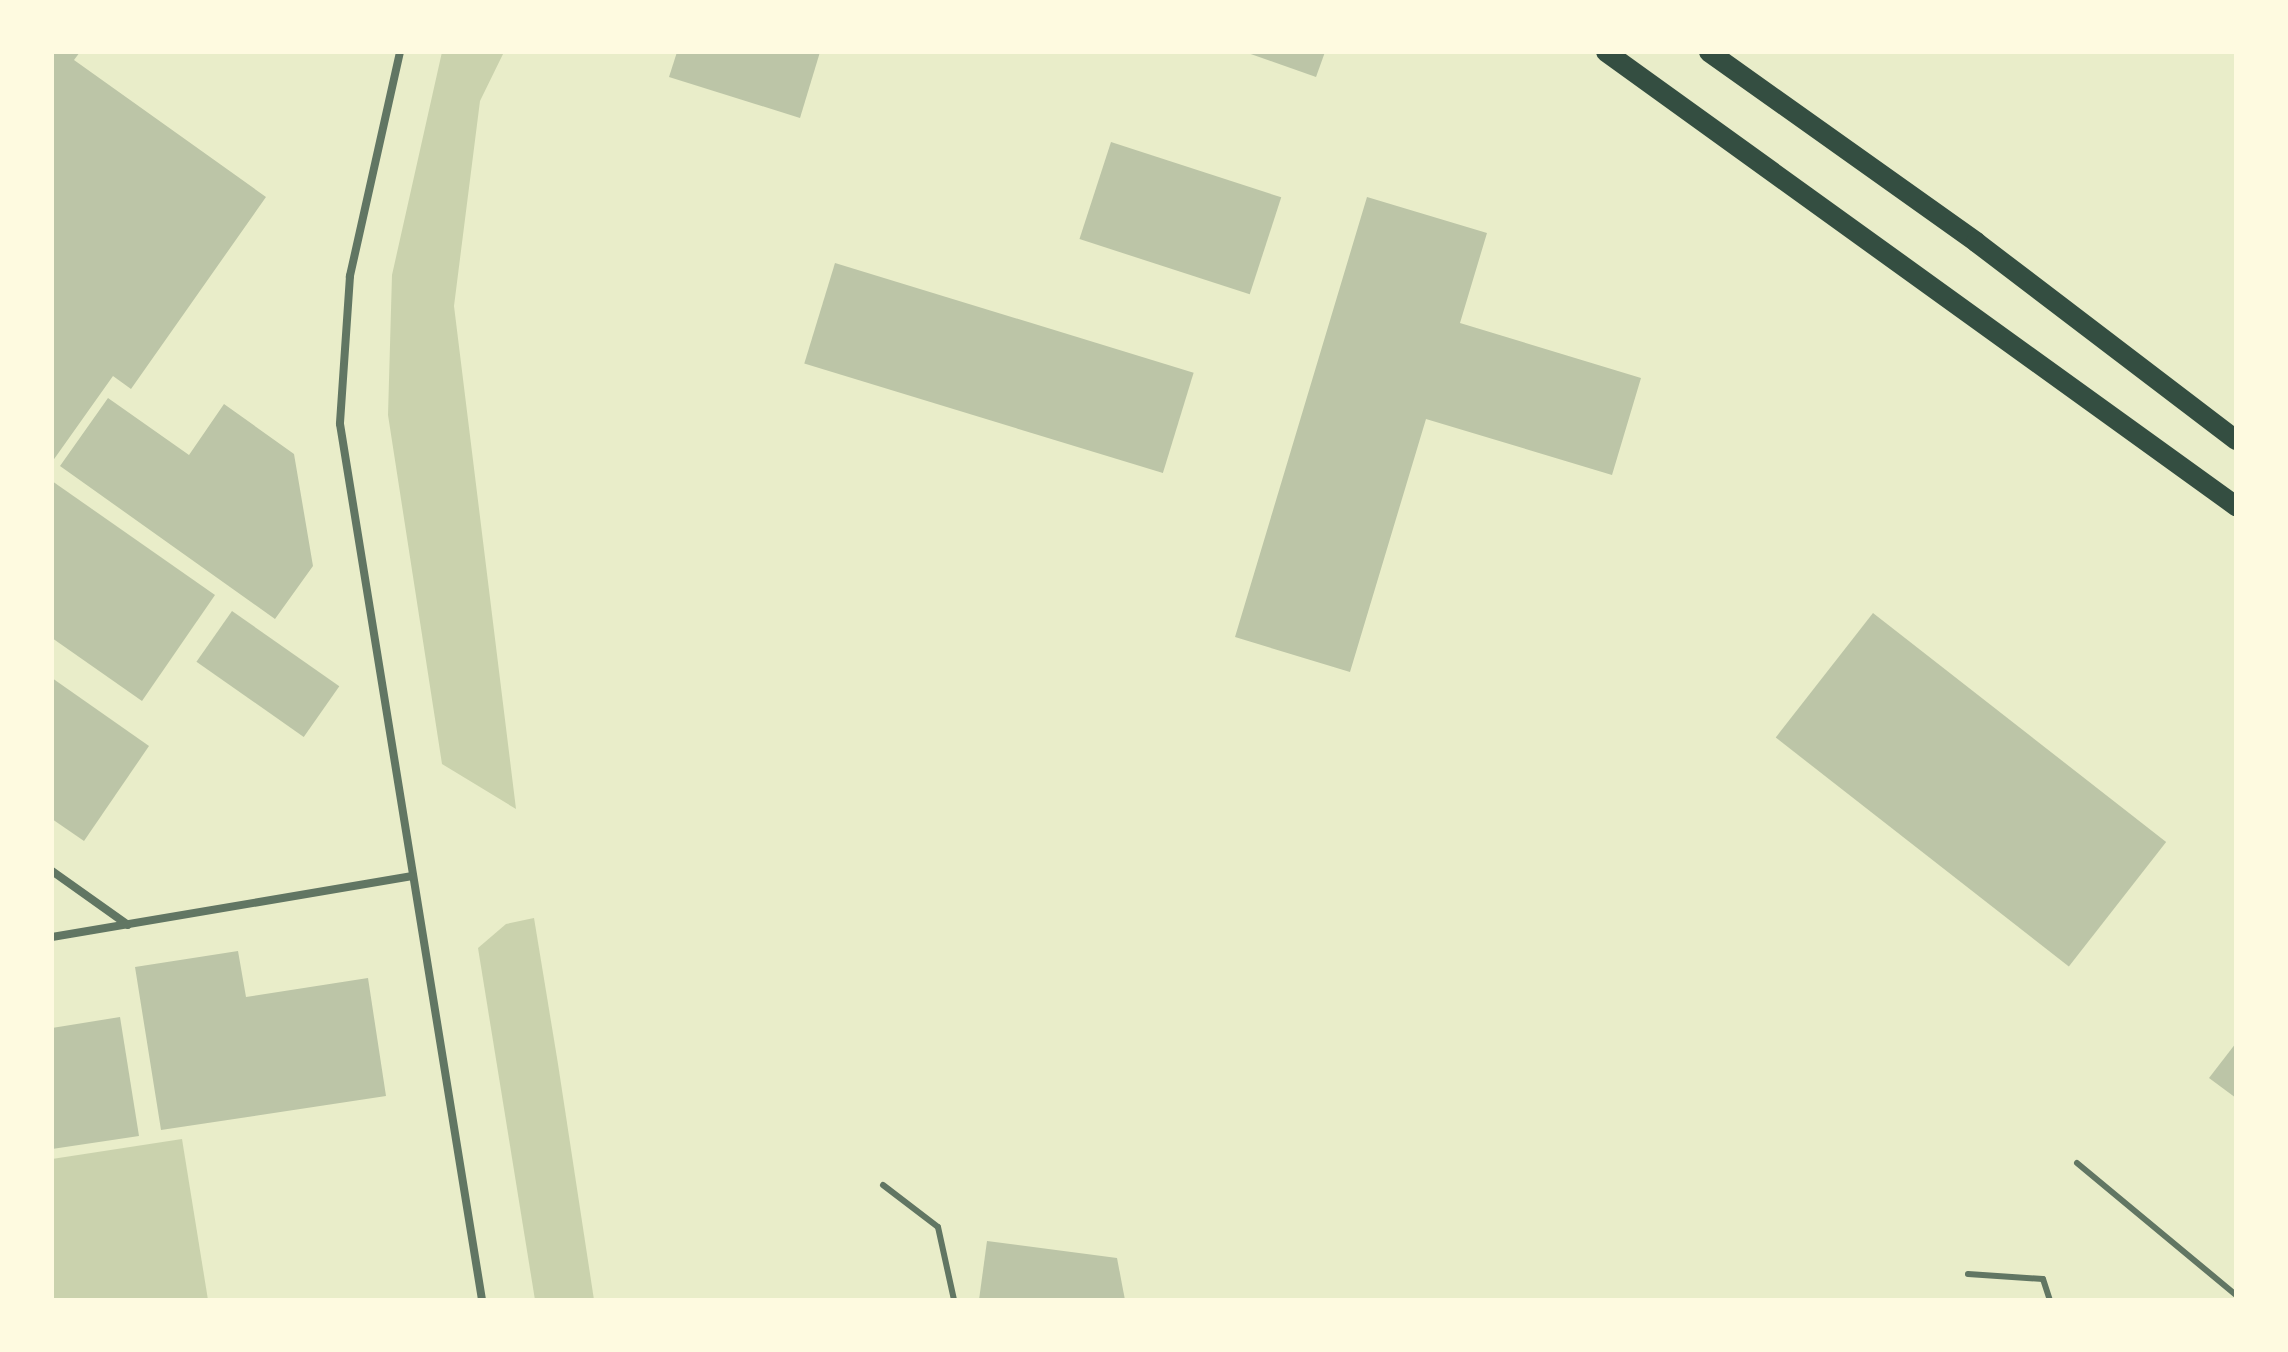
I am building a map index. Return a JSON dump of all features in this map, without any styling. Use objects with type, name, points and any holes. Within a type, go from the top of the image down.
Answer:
[{"type":"main road","points":[[1606,52],[2236,506]]},
{"type":"main road","points":[[1709,52],[1976,242],[2236,440]]},
{"type":"street","points":[[400,52],[350,276],[340,424],[482,1300]]},
{"type":"street","points":[[52,871],[128,925]]},
{"type":"street","points":[[52,937],[411,876]]},
{"type":"lane","points":[[2077,1163],[2236,1295]]},
{"type":"lane","points":[[883,1185],[938,1227],[954,1300]]},
{"type":"lane","points":[[1968,1274],[2043,1279],[2050,1300]]},
{"type":"green space","points":[[442,52],[504,52],[480,101],[454,306],[516,809],[442,764],[388,415],[392,275]]},
{"type":"green space","points":[[534,918],[594,1300],[535,1300],[478,948],[506,924]]},
{"type":"green space","points":[[182,1139],[208,1300],[52,1300],[52,1159]]},
{"type":"building","points":[[52,52],[80,52],[74,60],[266,197],[131,389],[113,376],[52,462]]},
{"type":"building","points":[[677,52],[820,52],[800,118],[669,77]]},
{"type":"building","points":[[1245,52],[1325,52],[1316,77]]},
{"type":"building","points":[[1111,142],[1281,197],[1250,294],[1079,239]]},
{"type":"building","points":[[1367,197],[1487,233],[1460,323],[1641,378],[1612,475],[1426,419],[1350,672],[1235,637]]},
{"type":"building","points":[[835,263],[1194,373],[1163,473],[804,363]]},
{"type":"building","points":[[108,398],[189,455],[224,404],[294,454],[313,566],[275,619],[60,466]]},
{"type":"building","points":[[52,481],[215,595],[142,701],[52,638]]},
{"type":"building","points":[[232,611],[339,686],[304,737],[196,662]]},
{"type":"building","points":[[1873,613],[2166,842],[2069,967],[1776,738]]},
{"type":"building","points":[[52,678],[149,746],[84,841],[52,819]]},
{"type":"building","points":[[238,951],[246,997],[368,978],[386,1096],[161,1130],[135,967]]},
{"type":"building","points":[[120,1017],[139,1136],[52,1149],[52,1028]]},
{"type":"building","points":[[2236,1043],[2236,1098],[2209,1078]]},
{"type":"building","points":[[987,1241],[1117,1258],[1125,1300],[979,1300]]}]
